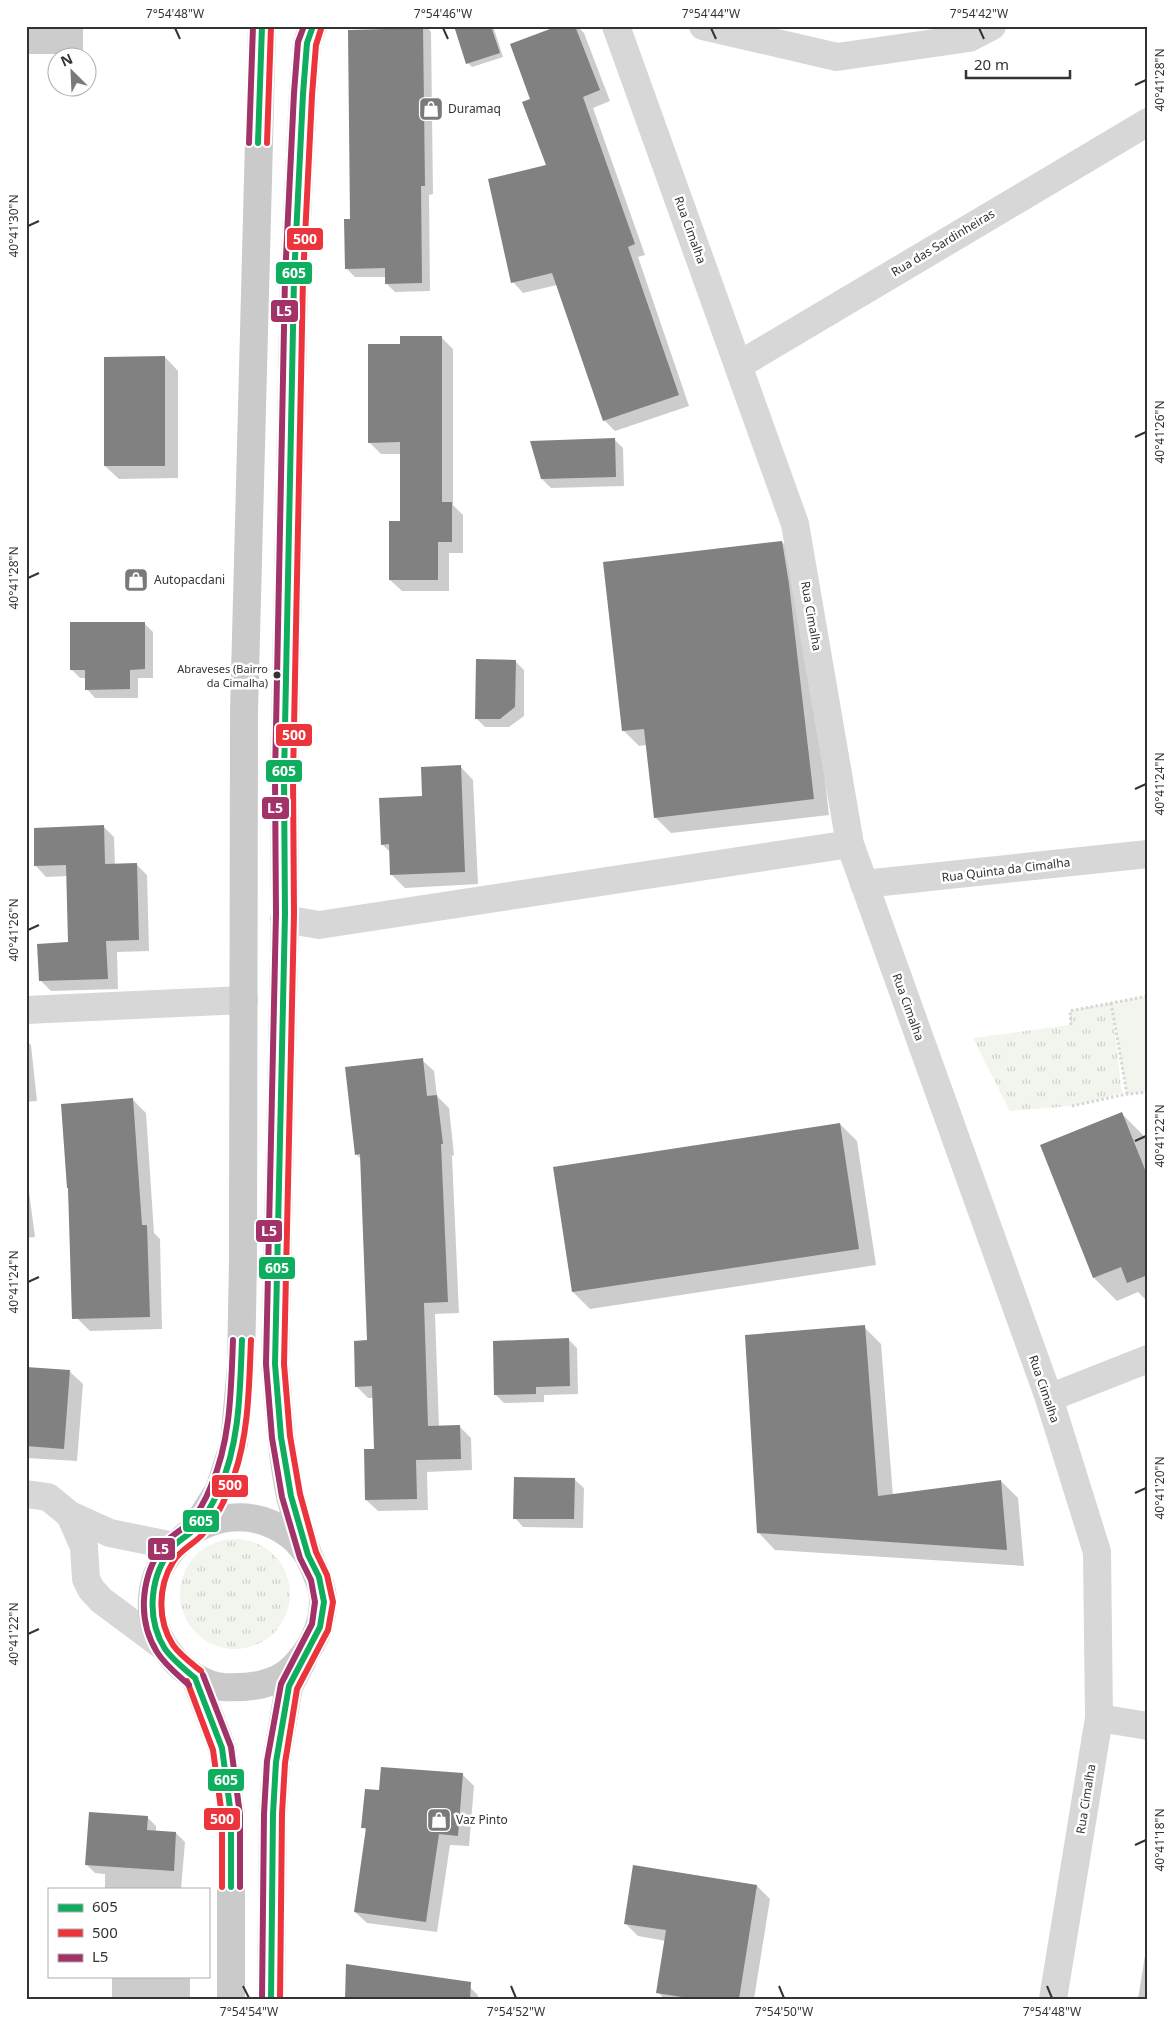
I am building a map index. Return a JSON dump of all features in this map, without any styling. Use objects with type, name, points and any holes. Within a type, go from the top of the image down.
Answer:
[{"type":"main road","points":[[262,26],[244,713],[243,1305],[234,1443],[219,1490],[194,1529],[174,1546],[159,1569],[152,1596],[154,1623],[164,1648],[178,1664],[195,1678],[219,1686],[245,1688],[270,1682],[292,1669],[310,1649]]},
{"type":"main road","points":[[272,1999],[273,1814],[276,1762],[289,1686],[320,1627],[324,1602],[319,1577],[308,1555],[290,1496],[281,1437],[275,1364],[294,278],[303,94],[307,43],[313,26]]},
{"type":"main road","points":[[194,1529],[218,1519],[244,1517],[269,1524],[291,1536],[308,1555]]},
{"type":"main road","points":[[195,1678],[222,1748],[231,1815],[231,1999]]},
{"type":"street","name":"Rua Cimalha","points":[[616,26],[795,524],[850,844],[1049,1398],[1097,1552],[1099,1718],[1053,1999]]},
{"type":"street","points":[[703,26],[837,57],[969,38],[992,26]]},
{"type":"street","name":"Rua das Sardinheiras","points":[[739,365],[1148,122]]},
{"type":"street","points":[[284,919],[319,925],[850,844]]},
{"type":"street","name":"Rua Quinta da Cimalha","points":[[864,884],[1148,854]]},
{"type":"street","points":[[26,1010],[244,1000]]},
{"type":"street","points":[[1049,1398],[1148,1359]]},
{"type":"street","points":[[26,1494],[48,1497],[70,1515],[110,1533],[174,1546]]},
{"type":"street","points":[[70,1515],[86,1553],[86,1579],[91,1589],[101,1600],[164,1648]]},
{"type":"street","points":[[1099,1718],[1148,1726]]},
{"type":"path","points":[[1071,1025],[1070,1011],[1148,996]]},
{"type":"path","points":[[1111,1003],[1127,1094]]},
{"type":"path","points":[[1072,1106],[1127,1094],[1148,1092]]},
{"type":"green space","points":[[1148,996],[1148,1092],[1127,1094],[1111,1003]]},
{"type":"green space","points":[[1111,1003],[1122,1093],[1072,1106],[1010,1111],[973,1038],[1070,1025],[1070,1011]]},
{"type":"green space","points":[[235,1539],[256,1543],[274,1555],[286,1573],[290,1594],[286,1615],[274,1633],[256,1645],[235,1649],[214,1645],[196,1633],[184,1615],[180,1594],[184,1573],[196,1555],[214,1543]]},
{"type":"building","points":[[386,26],[423,26],[425,186],[421,186],[422,283],[385,284],[385,268],[345,269],[344,219],[350,219],[348,30],[386,29]]},
{"type":"building","points":[[454,26],[491,26],[500,53],[466,64]]},
{"type":"building","points":[[558,26],[575,26],[600,90],[583,97],[635,244],[628,247],[679,395],[603,421],[552,273],[511,283],[488,179],[546,165],[522,102],[530,99],[510,44]]},
{"type":"building","points":[[400,336],[442,336],[442,502],[452,502],[452,542],[438,542],[438,580],[389,580],[389,521],[400,521],[400,442],[368,443],[368,344],[400,344]]},
{"type":"building","points":[[165,356],[165,466],[104,466],[104,357]]},
{"type":"building","points":[[615,438],[616,477],[541,479],[530,441]]},
{"type":"building","points":[[782,541],[789,584],[814,799],[654,818],[644,729],[622,731],[603,562]]},
{"type":"building","points":[[70,622],[145,622],[145,669],[130,670],[130,689],[85,690],[85,670],[70,670]]},
{"type":"building","points":[[476,659],[516,660],[515,707],[500,719],[475,719]]},
{"type":"building","points":[[461,765],[465,872],[390,875],[389,844],[381,845],[379,798],[422,796],[421,767]]},
{"type":"building","points":[[104,825],[105,864],[137,863],[139,940],[106,941],[108,979],[39,981],[37,944],[68,942],[66,865],[34,866],[34,828]]},
{"type":"building","points":[[423,1058],[427,1096],[437,1095],[443,1144],[441,1144],[448,1302],[424,1303],[428,1426],[460,1425],[461,1459],[416,1460],[417,1499],[365,1500],[364,1449],[374,1449],[372,1386],[355,1387],[354,1341],[367,1340],[360,1154],[355,1155],[345,1067]]},
{"type":"building","points":[[133,1098],[142,1225],[147,1225],[150,1317],[72,1319],[68,1188],[61,1104]]},
{"type":"building","points":[[1122,1112],[1148,1177],[1148,1275],[1127,1283],[1121,1267],[1093,1278],[1040,1145]]},
{"type":"building","points":[[840,1123],[859,1249],[572,1292],[553,1167]]},
{"type":"building","points":[[865,1325],[878,1496],[1001,1480],[1007,1550],[757,1533],[745,1335]]},
{"type":"building","points":[[569,1338],[570,1386],[536,1387],[536,1394],[494,1395],[493,1341]]},
{"type":"building","points":[[26,1367],[70,1370],[64,1449],[26,1446]]},
{"type":"building","points":[[514,1477],[575,1478],[574,1519],[513,1519]]},
{"type":"building","points":[[381,1767],[463,1773],[458,1836],[439,1834],[426,1922],[354,1912],[366,1828],[361,1828],[365,1789],[379,1790]]},
{"type":"building","points":[[89,1812],[148,1816],[147,1830],[176,1832],[174,1871],[85,1865]]},
{"type":"building","points":[[633,1865],[757,1885],[739,1999],[695,1999],[656,1993],[666,1930],[624,1924]]},
{"type":"building","points":[[346,1964],[471,1982],[470,1999],[345,1999]]},
{"type":"transit line","name":"L5","points":[[249,143],[253,26]]},
{"type":"transit line","name":"605","points":[[258,143],[262,26]]},
{"type":"transit line","name":"500","points":[[267,143],[271,26]]},
{"type":"transit line","name":"L5","points":[[262,1999],[264,1814],[267,1761],[281,1684],[312,1624],[315,1602],[311,1580],[300,1558],[282,1497],[272,1438],[266,1364],[276,914],[275,778],[285,278],[294,93],[298,42],[304,26]]},
{"type":"transit line","name":"605","points":[[271,1999],[273,1814],[276,1762],[289,1686],[320,1627],[324,1602],[319,1577],[308,1555],[291,1496],[281,1437],[275,1364],[285,914],[284,778],[294,278],[303,94],[307,43],[313,26]]},
{"type":"transit line","name":"500","points":[[280,1999],[282,1814],[285,1763],[297,1689],[328,1630],[333,1602],[327,1575],[316,1552],[300,1494],[290,1436],[284,1364],[294,914],[293,778],[303,278],[312,95],[316,45],[321,29]]},
{"type":"transit line","name":"L5","points":[[189,1685],[164,1661],[150,1639],[146,1625],[144,1596],[151,1567],[158,1554],[166,1542],[187,1525],[198,1512],[218,1469],[229,1414],[233,1340]]},
{"type":"transit line","name":"605","points":[[195,1678],[175,1661],[165,1649],[155,1623],[153,1596],[155,1582],[166,1557],[176,1544],[193,1531],[202,1520],[217,1495],[226,1472],[238,1416],[242,1340]]},
{"type":"transit line","name":"500","points":[[201,1671],[179,1652],[168,1635],[162,1614],[162,1592],[168,1571],[173,1562],[212,1523],[234,1476],[243,1443],[249,1391],[251,1340]]},
{"type":"transit line","name":"L5","points":[[203,1675],[231,1747],[240,1815],[240,1887]]},
{"type":"transit line","name":"605","points":[[195,1678],[222,1748],[231,1815],[231,1887]]},
{"type":"transit line","name":"500","points":[[187,1681],[213,1750],[222,1816],[222,1887]]},
{"type":"place","name":"Duramaq","points":[[431,109]]},
{"type":"place","name":"Autopacdani","points":[[136,580]]},
{"type":"place","name":"Abraveses (Bairro da Cimalha)","points":[[277,675]]},
{"type":"place","name":"Vaz Pinto","points":[[439,1820]]}]
